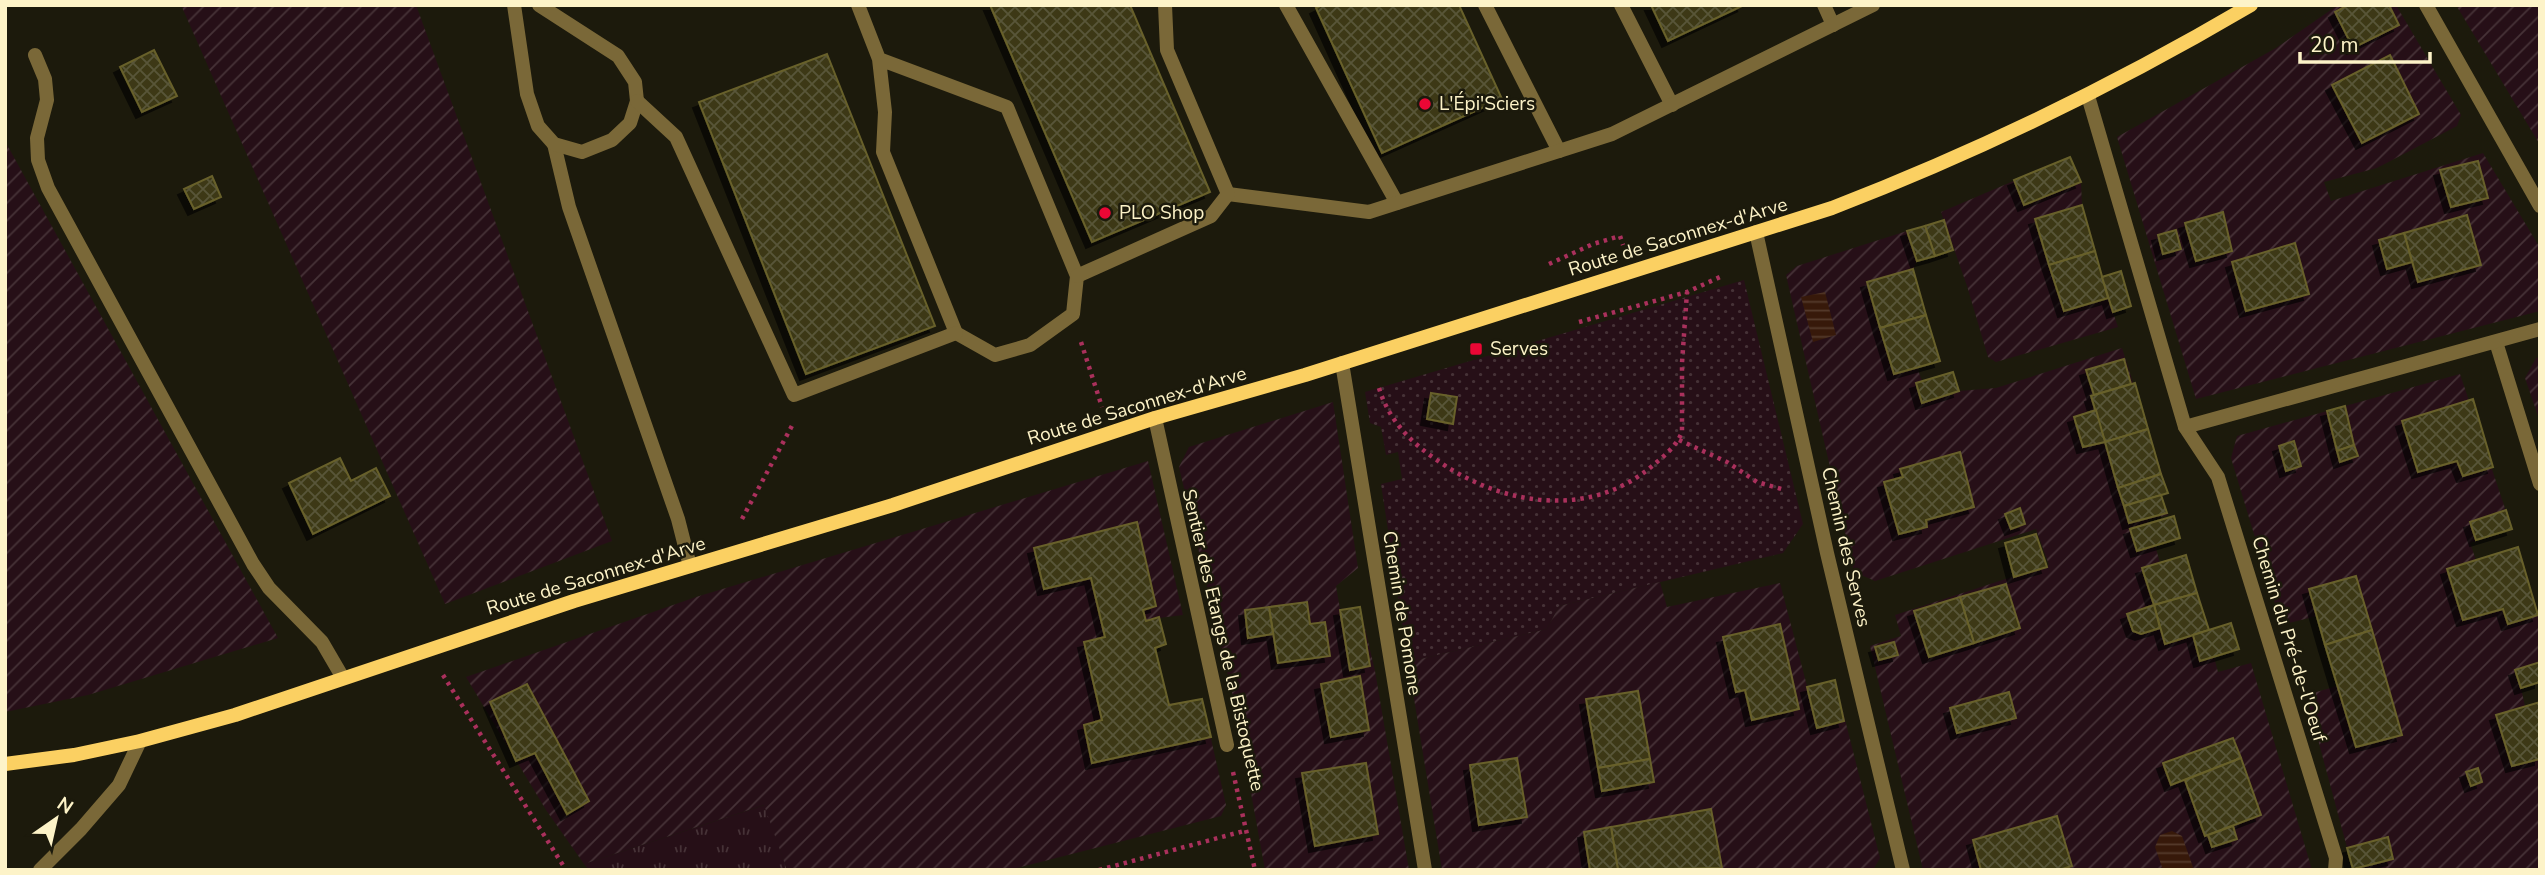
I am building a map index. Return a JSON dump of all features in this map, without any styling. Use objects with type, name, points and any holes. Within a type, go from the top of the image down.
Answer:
[{"type":"street","points":[[514,5],[527,94],[538,126],[554,144],[569,207],[678,519],[690,566]]},
{"type":"street","points":[[539,5],[618,56],[635,82],[637,101],[630,123],[612,140],[582,152],[554,144]]},
{"type":"street","points":[[858,5],[879,59],[884,112],[883,152],[956,332],[995,355],[1030,345],[1073,314],[1077,276],[1007,107],[879,59]]},
{"type":"street","points":[[1165,5],[1167,50],[1228,194]]},
{"type":"street","points":[[1286,5],[1397,203]]},
{"type":"street","points":[[1485,5],[1559,151]]},
{"type":"street","points":[[1621,5],[1672,105]]},
{"type":"street","points":[[1824,5],[1833,25]]},
{"type":"street","points":[[1228,194],[1369,212],[1612,134],[1873,5]]},
{"type":"street","name":"Route de Saconnex-d'Arve","points":[[5,764],[74,755],[140,741],[234,715],[427,650],[721,556],[893,505],[1155,418],[1342,363],[1832,208],[1903,180],[2088,96],[2252,5]]},
{"type":"street","points":[[2426,5],[2540,206]]},
{"type":"street","points":[[35,55],[45,79],[47,100],[37,138],[38,160],[48,188],[253,564],[269,588],[322,642],[343,678]]},
{"type":"street","name":"Chemin du Pré-de-l'Oeuf","points":[[2088,96],[2185,427],[2218,477],[2336,858],[2335,870]]},
{"type":"street","points":[[637,101],[676,137],[794,395],[956,332]]},
{"type":"street","points":[[1077,276],[1211,216],[1228,194]]},
{"type":"street","name":"Chemin des Serves","points":[[1756,233],[1903,870]]},
{"type":"street","points":[[2185,427],[2540,329]]},
{"type":"street","points":[[2496,342],[2540,484]]},
{"type":"street","name":"Chemin de Pomone","points":[[1342,363],[1425,870]]},
{"type":"street","name":"Sentier des Etangs de la Bistoquette","points":[[1155,418],[1227,745]]},
{"type":"street","points":[[40,870],[81,830],[119,785],[140,741]]},
{"type":"path","points":[[1572,323],[1595,319],[1687,292],[1763,260]]},
{"type":"path","points":[[1376,381],[1387,411],[1411,440],[1459,476],[1505,494],[1544,500],[1580,499],[1611,491],[1642,475],[1679,440],[1684,416],[1682,363],[1687,292]]},
{"type":"path","points":[[1073,314],[1110,433]]},
{"type":"path","points":[[721,556],[796,418],[794,395]]},
{"type":"path","points":[[1679,440],[1727,463],[1757,482],[1783,490],[1814,492]]},
{"type":"path","points":[[427,650],[566,870]]},
{"type":"path","name":"Sentier des Etangs de la Bistoquette","points":[[1227,745],[1244,831],[1255,870]]},
{"type":"path","points":[[1099,870],[1244,831]]},
{"type":"green space","points":[[181,5],[416,5],[612,541],[445,604]]},
{"type":"green space","points":[[2338,5],[2396,5],[2461,115],[2457,126],[2377,168],[2324,182],[2331,201],[2483,153],[2540,248],[2540,311],[2196,399],[2117,137],[2276,48]]},
{"type":"green space","points":[[2456,5],[2540,5],[2540,145]]},
{"type":"green space","points":[[5,141],[278,638],[88,695],[5,712]]},
{"type":"green space","points":[[2070,157],[2081,182],[2082,205],[2036,219],[2064,311],[2108,298],[2118,327],[1996,362],[1988,357],[1941,212]]},
{"type":"green space","points":[[1907,231],[1917,261],[1913,269],[1867,282],[1894,373],[1917,367],[1922,381],[1916,384],[1922,403],[1959,391],[1996,388],[2122,348],[2168,493],[2161,495],[2168,515],[2148,520],[2160,563],[2142,568],[2165,643],[2193,635],[2214,657],[2218,672],[2251,663],[2312,870],[1923,870],[1870,646],[1901,636],[1895,615],[2049,565],[2036,529],[1875,581],[1854,572],[1786,275],[1797,266]]},
{"type":"green space","points":[[1744,280],[1803,524],[1783,553],[1559,606],[1547,629],[1408,662],[1381,484],[1402,479],[1398,452],[1386,455],[1381,427],[1370,423],[1365,392]]},
{"type":"green space","points":[[2540,357],[2540,422],[2525,378],[2536,358]]},
{"type":"green space","points":[[2460,374],[2512,529],[2470,543],[2476,560],[2518,547],[2540,619],[2540,682],[2521,688],[2525,706],[2540,702],[2540,870],[2353,870],[2306,695],[2337,686],[2317,616],[2289,623],[2279,617],[2231,458],[2237,436]]},
{"type":"green space","points":[[1333,402],[1358,568],[1336,586],[1340,609],[1360,607],[1375,671],[1409,870],[1265,870],[1235,705],[1179,467],[1189,447]]},
{"type":"green space","points":[[1148,461],[1183,615],[1159,618],[1166,644],[1155,648],[1169,704],[1202,699],[1226,805],[1221,816],[1009,870],[787,870],[764,805],[584,864],[546,810],[466,677],[696,597]]},
{"type":"green space","points":[[1660,582],[1667,607],[1780,583],[1807,686],[1835,680],[1880,858],[1873,870],[1442,870],[1408,662],[1547,629],[1559,606]]},
{"type":"green space","points":[[765,805],[787,870],[589,870],[584,864]]},
{"type":"shaded area","points":[[1825,292],[1836,335],[1813,342],[1801,297]]},
{"type":"shaded area","points":[[2172,831],[2182,836],[2194,870],[2163,870],[2155,847],[2160,835]]},
{"type":"building","points":[[990,5],[1130,5],[1210,192],[1092,242]]},
{"type":"building","points":[[1322,5],[1459,5],[1502,99],[1382,153],[1316,8]]},
{"type":"building","points":[[1651,5],[1744,5],[1668,41]]},
{"type":"building","points":[[2348,5],[2389,5],[2399,25],[2353,48],[2335,12]]},
{"type":"building","points":[[154,50],[177,96],[142,112],[120,67]]},
{"type":"building","points":[[827,54],[935,326],[806,374],[699,102]]},
{"type":"building","points":[[2390,55],[2419,114],[2362,143],[2332,85]]},
{"type":"building","points":[[2070,157],[2081,182],[2024,205],[2014,180]]},
{"type":"building","points":[[2478,161],[2488,198],[2451,207],[2440,170]]},
{"type":"building","points":[[212,176],[221,197],[194,209],[184,189]]},
{"type":"building","points":[[2082,205],[2095,251],[2049,265],[2035,219]]},
{"type":"building","points":[[2223,212],[2232,251],[2196,261],[2185,223]]},
{"type":"building","points":[[2467,215],[2481,265],[2418,282],[2404,233]]},
{"type":"building","points":[[1944,220],[1953,250],[1935,256],[1925,226]]},
{"type":"building","points":[[1925,226],[1935,256],[1917,261],[1907,231]]},
{"type":"building","points":[[2176,230],[2181,249],[2163,254],[2158,235]]},
{"type":"building","points":[[2404,233],[2412,262],[2387,269],[2379,240]]},
{"type":"building","points":[[2295,243],[2309,294],[2246,311],[2232,262]]},
{"type":"building","points":[[2095,251],[2108,298],[2064,311],[2049,265]]},
{"type":"building","points":[[1913,269],[1926,315],[1880,328],[1867,282]]},
{"type":"building","points":[[2121,271],[2131,306],[2113,312],[2102,277]]},
{"type":"building","points":[[1926,315],[1940,361],[1894,374],[1880,328]]},
{"type":"building","points":[[2124,359],[2131,384],[2094,395],[2086,370]]},
{"type":"building","points":[[1953,372],[1959,391],[1922,403],[1916,383]]},
{"type":"building","points":[[2135,383],[2148,429],[2105,442],[2091,396]]},
{"type":"building","points":[[1431,393],[1457,397],[1453,424],[1427,419]]},
{"type":"building","points":[[2473,399],[2493,467],[2463,476],[2457,461],[2418,472],[2402,421]]},
{"type":"building","points":[[2345,406],[2354,445],[2337,451],[2327,411]]},
{"type":"building","points":[[2096,410],[2105,442],[2083,447],[2074,417]]},
{"type":"building","points":[[2148,429],[2161,474],[2118,488],[2105,442]]},
{"type":"building","points":[[2294,441],[2301,466],[2286,471],[2279,446]]},
{"type":"building","points":[[2354,445],[2358,456],[2340,462],[2337,451]]},
{"type":"building","points":[[1960,452],[1974,507],[1926,520],[1927,527],[1899,534],[1884,482],[1903,477],[1900,469]]},
{"type":"building","points":[[340,458],[351,481],[376,468],[390,496],[313,534],[289,483]]},
{"type":"building","points":[[2161,474],[2168,493],[2124,506],[2118,488]]},
{"type":"building","points":[[2161,495],[2167,513],[2129,523],[2124,506]]},
{"type":"building","points":[[2020,508],[2025,524],[2011,529],[2005,514]]},
{"type":"building","points":[[2506,510],[2512,529],[2476,540],[2470,522]]},
{"type":"building","points":[[2174,516],[2180,538],[2137,551],[2130,529]]},
{"type":"building","points":[[1137,522],[1156,606],[1143,610],[1146,621],[1159,617],[1166,644],[1155,648],[1169,705],[1202,699],[1211,737],[1092,763],[1084,725],[1102,720],[1084,642],[1105,637],[1091,578],[1044,589],[1034,548]]},
{"type":"building","points":[[2036,534],[2047,567],[2014,577],[2005,543]]},
{"type":"building","points":[[2518,547],[2538,615],[2508,624],[2503,609],[2463,620],[2447,569]]},
{"type":"building","points":[[2186,555],[2197,593],[2154,605],[2142,568]]},
{"type":"building","points":[[2356,576],[2372,630],[2325,645],[2309,589]]},
{"type":"building","points":[[2006,584],[2020,628],[1974,643],[1960,597]]},
{"type":"building","points":[[2197,593],[2209,630],[2165,644],[2154,605]]},
{"type":"building","points":[[1960,597],[1974,643],[1929,657],[1914,611]]},
{"type":"building","points":[[1307,602],[1310,624],[1325,622],[1330,656],[1278,663],[1269,607]]},
{"type":"building","points":[[2154,605],[2160,628],[2141,634],[2133,631],[2127,614]]},
{"type":"building","points":[[1269,607],[1273,634],[1248,638],[1245,610]]},
{"type":"building","points":[[1360,607],[1370,666],[1350,670],[1340,610]]},
{"type":"building","points":[[2231,623],[2239,649],[2200,661],[2193,635]]},
{"type":"building","points":[[1780,624],[1799,709],[1752,720],[1745,690],[1736,692],[1723,637]]},
{"type":"building","points":[[2372,630],[2402,735],[2356,747],[2325,645]]},
{"type":"building","points":[[1894,642],[1898,655],[1879,660],[1875,647]]},
{"type":"building","points":[[2540,662],[2540,682],[2521,688],[2515,670]]},
{"type":"building","points":[[1360,676],[1369,730],[1331,737],[1321,684]]},
{"type":"building","points":[[1835,680],[1844,721],[1817,728],[1807,687]]},
{"type":"building","points":[[527,684],[589,801],[567,814],[535,753],[516,761],[490,702]]},
{"type":"building","points":[[1638,691],[1650,759],[1598,768],[1586,699]]},
{"type":"building","points":[[2009,692],[2016,718],[1957,733],[1950,708]]},
{"type":"building","points":[[2540,702],[2540,759],[2512,766],[2496,715]]},
{"type":"building","points":[[2233,738],[2241,758],[2171,785],[2163,763]]},
{"type":"building","points":[[1517,758],[1527,817],[1479,825],[1470,765]]},
{"type":"building","points":[[2241,758],[2261,815],[2205,836],[2185,780]]},
{"type":"building","points":[[1650,759],[1654,782],[1602,791],[1598,768]]},
{"type":"building","points":[[1366,763],[1378,834],[1315,846],[1302,773]]},
{"type":"building","points":[[2478,768],[2482,782],[2471,786],[2466,772]]},
{"type":"building","points":[[1711,809],[1722,868],[1618,870],[1611,827]]},
{"type":"building","points":[[2057,816],[2072,866],[2059,870],[1981,870],[1973,840]]},
{"type":"building","points":[[2233,826],[2237,839],[2212,847],[2208,835]]},
{"type":"building","points":[[1611,827],[1618,870],[1590,870],[1584,832]]},
{"type":"building","points":[[2388,837],[2393,859],[2353,869],[2347,848]]},
{"type":"place","name":"L'Épi'Sciers","points":[[1425,104]]},
{"type":"place","name":"PLO Shop","points":[[1105,213]]},
{"type":"place","name":"Serves","points":[[1476,349]]}]
